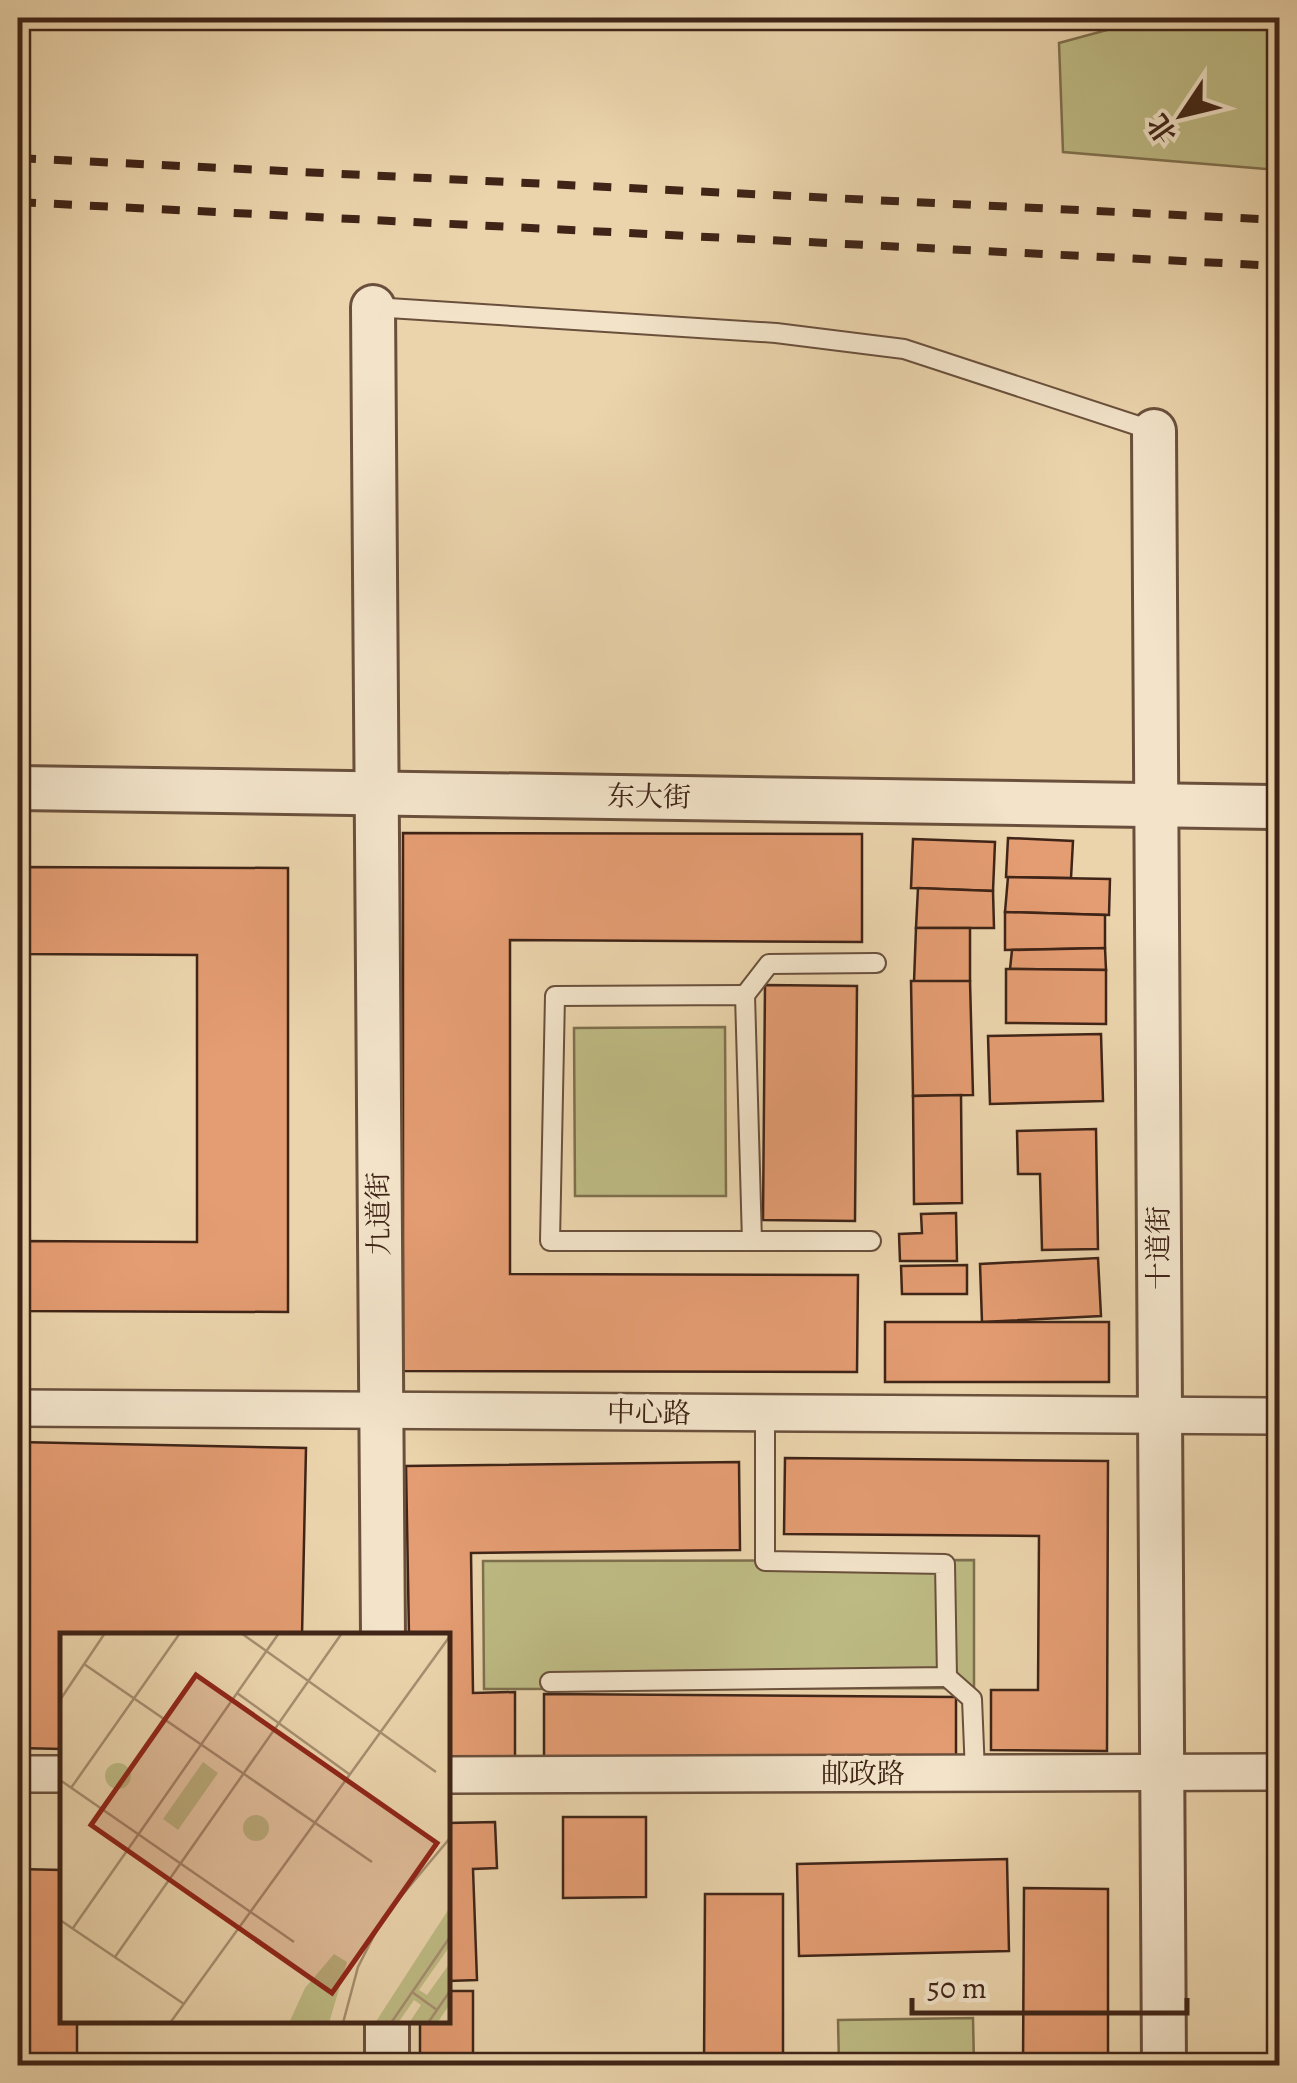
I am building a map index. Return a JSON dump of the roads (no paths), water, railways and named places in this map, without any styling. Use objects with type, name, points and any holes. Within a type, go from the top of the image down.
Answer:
[{"type":"street","name":"九道街","points":[[373,307],[383,1633]]},
{"type":"street","name":"十道街","points":[[1154,430],[1164,2066]]},
{"type":"street","name":"东大街","points":[[18,788],[1280,807]]},
{"type":"street","name":"中心路","points":[[18,1408],[1280,1416]]},
{"type":"street","name":"邮政路","points":[[450,1775],[1280,1772]]},
{"type":"street","points":[[18,1774],[60,1774]]},
{"type":"street","points":[[387,2023],[387,2066]]},
{"type":"lane","points":[[373,307],[776,333],[904,348],[1154,430]]},
{"type":"lane","points":[[752,1241],[745,995],[768,964],[876,963]]},
{"type":"lane","points":[[745,995],[555,996],[550,1241],[871,1241]]},
{"type":"lane","points":[[766,1414],[765,1561],[946,1564],[947,1678]]},
{"type":"lane","points":[[550,1682],[947,1678],[972,1699],[975,1774]]},
{"type":"railway","points":[[18,158],[1280,220]]},
{"type":"railway","points":[[18,202],[1280,266]]}]
